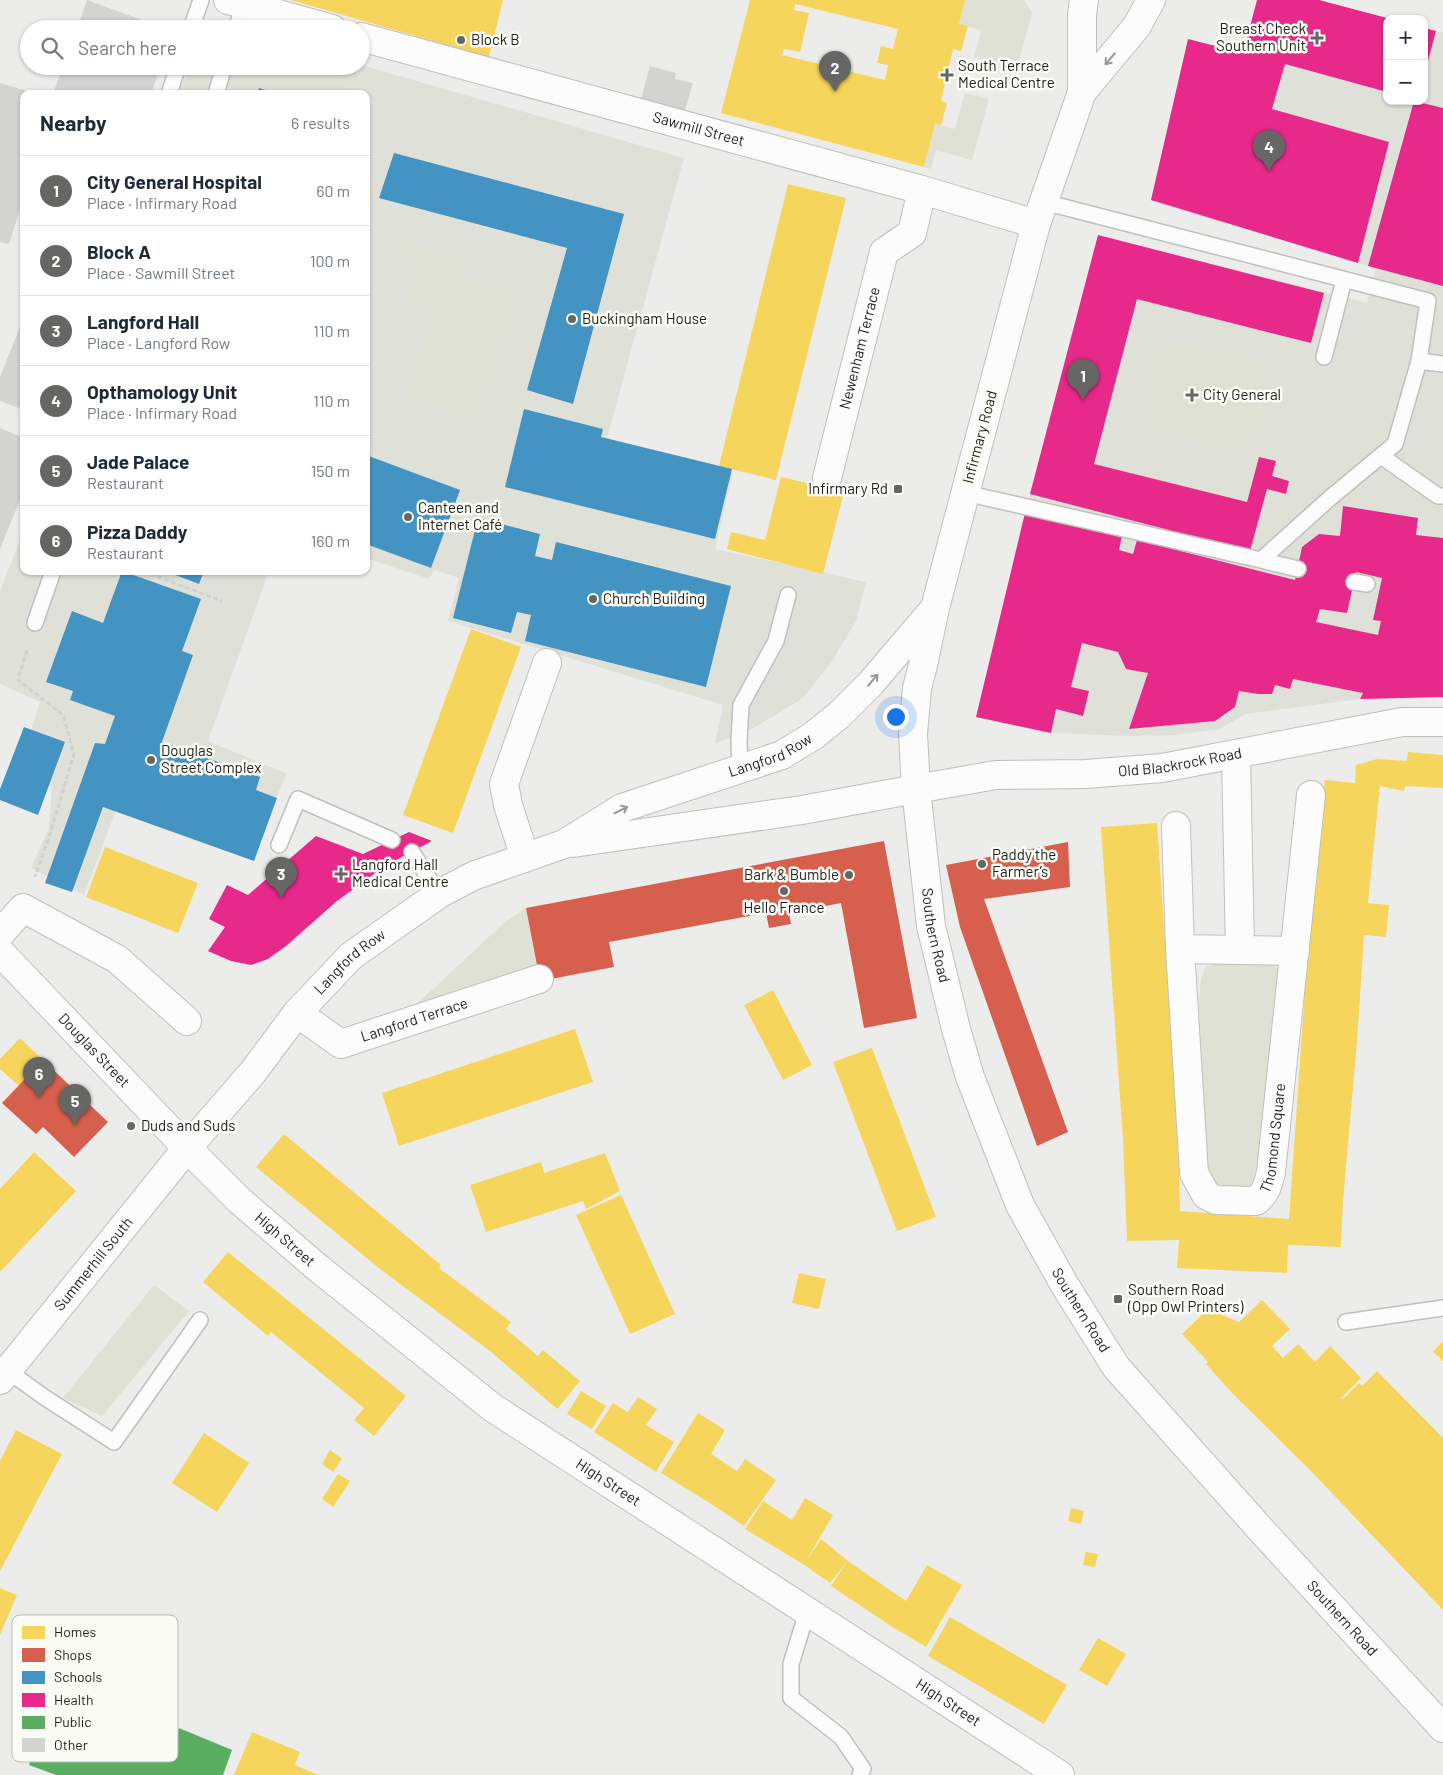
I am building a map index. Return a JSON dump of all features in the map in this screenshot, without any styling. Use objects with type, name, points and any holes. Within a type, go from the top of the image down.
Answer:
[{"type":"street","name":"Infirmary Road","points":[[916,789],[913,734],[914,703],[935,608],[1040,213],[1082,92],[1082,15],[1084,0]]},
{"type":"street","name":"Infirmary Road","points":[[1082,92],[1137,26],[1151,0]]},
{"type":"street","points":[[236,11],[284,20]]},
{"type":"street","name":"Sawmill Street","points":[[370,39],[922,190],[1040,213]]},
{"type":"street","name":"Newenham Terrace","points":[[827,478],[884,252],[912,233],[922,190]]},
{"type":"street","name":"Langford Row","points":[[564,844],[622,808],[782,755],[813,736],[839,716],[871,683],[935,608]]},
{"type":"street","points":[[525,858],[508,805],[504,784],[547,663]]},
{"type":"street","name":"Old Blackrock Road","points":[[916,789],[996,775],[1086,774],[1162,768],[1402,722],[1443,722]]},
{"type":"street","points":[[1236,755],[1240,950]]},
{"type":"street","name":"Langford Row","points":[[187,1148],[254,1072],[297,1014],[351,956],[439,894],[473,876],[564,844],[802,810],[916,789]]},
{"type":"street","name":"Southern Road","points":[[916,789],[931,926],[956,1029],[970,1077],[1020,1205],[1064,1284],[1116,1367],[1262,1531],[1443,1728]]},
{"type":"street","name":"Thomond Square","points":[[1176,826],[1180,949],[1194,1173],[1206,1195],[1216,1200],[1256,1201],[1264,1194],[1271,1172],[1311,795]]},
{"type":"street","points":[[0,934],[23,908],[117,959],[187,1021]]},
{"type":"street","points":[[1180,949],[1295,951]]},
{"type":"street","name":"Douglas Street","points":[[0,952],[187,1148]]},
{"type":"street","name":"Langford Terrace","points":[[297,1014],[341,1044],[539,979]]},
{"type":"street","name":"Summerhill South","points":[[4,1376],[187,1148]]},
{"type":"street","name":"High Street","points":[[187,1148],[240,1201],[318,1268],[493,1408],[1060,1775]]},
{"type":"lane","points":[[194,20],[201,0]]},
{"type":"lane","points":[[169,90],[175,75]]},
{"type":"lane","points":[[217,90],[221,75]]},
{"type":"lane","points":[[1040,213],[1344,280],[1436,303],[1394,444],[1261,560]]},
{"type":"lane","points":[[1324,357],[1344,280]]},
{"type":"lane","points":[[1419,361],[1443,364]]},
{"type":"lane","points":[[1381,456],[1438,496],[1443,496]]},
{"type":"lane","points":[[965,493],[1298,569]]},
{"type":"lane","points":[[35,623],[52,575]]},
{"type":"lane","points":[[740,769],[741,705],[776,641],[788,595]]},
{"type":"lane","points":[[279,845],[298,799],[392,840]]},
{"type":"lane","points":[[412,852],[439,894]]},
{"type":"lane","points":[[1346,1322],[1443,1308]]},
{"type":"lane","points":[[4,1376],[44,1397],[114,1442],[200,1320]]},
{"type":"lane","points":[[808,1612],[791,1664],[791,1698],[840,1737],[863,1768],[860,1775]]},
{"type":"path","points":[[154,575],[222,600]]},
{"type":"path","points":[[35,623],[18,680],[63,715],[74,754],[37,870]]},
{"type":"shaded area","points":[[965,0],[1024,0],[1032,13],[1017,68],[974,57],[981,30],[959,24]]},
{"type":"shaded area","points":[[1436,31],[1443,32],[1443,697],[1360,699],[1246,714],[1220,729],[1175,735],[1131,736],[1051,733],[976,717],[1025,513],[1098,235],[1367,303],[1376,268],[1151,200],[1188,39],[1383,91],[1383,105],[1428,105],[1428,60]]},
{"type":"shaded area","points":[[370,68],[684,158],[607,438],[733,473],[715,549],[866,582],[856,621],[831,663],[802,699],[752,729],[715,744],[723,705],[448,621],[459,578],[434,570],[429,579],[370,559],[370,90],[180,90],[186,75],[370,75]]},
{"type":"shaded area","points":[[965,93],[989,99],[972,160],[936,150],[931,169],[924,167],[935,124],[955,129]]},
{"type":"shaded area","points":[[402,239],[464,260],[458,276],[517,294],[476,421],[404,396],[432,313],[406,303],[419,264],[396,255]]},
{"type":"shaded area","points":[[1161,339],[1269,361],[1257,405],[1275,411],[1236,450],[1159,432],[1148,401]]},
{"type":"shaded area","points":[[20,539],[20,575],[268,575],[208,741],[287,774],[250,852],[119,802],[84,895],[31,868],[49,828],[52,786],[17,773],[40,702],[0,684],[0,591]]},
{"type":"shaded area","points":[[526,908],[539,979],[392,1027],[506,921]]},
{"type":"shaded area","points":[[1215,963],[1271,964],[1278,969],[1283,979],[1262,1173],[1251,1189],[1216,1189],[1209,1179],[1199,1003],[1201,978],[1206,967]]},
{"type":"shaded area","points":[[154,1285],[189,1311],[102,1416],[63,1398]]},
{"type":"building: Homes","name":"Block B","points":[[291,0],[503,0],[489,57],[370,23],[370,20],[360,20]]},
{"type":"building: Homes","points":[[750,0],[965,0],[959,24],[968,26],[961,51],[953,49],[941,101],[947,103],[941,125],[935,124],[924,167],[721,113]],"holes":[[[795,4],[898,29],[893,49],[881,46],[877,63],[888,65],[885,80],[782,55],[784,49],[800,52],[809,13],[794,10]]]},
{"type":"building: Homes","points":[[788,184],[846,198],[776,480],[719,466]]},
{"type":"building: Homes","points":[[781,477],[844,492],[823,574],[727,549],[731,532],[765,540]]},
{"type":"building: Homes","points":[[471,629],[521,647],[453,833],[403,815]]},
{"type":"building: Homes","points":[[1408,752],[1443,755],[1443,788],[1405,786],[1404,791],[1380,786],[1368,903],[1389,905],[1386,937],[1364,935],[1341,1247],[1288,1245],[1287,1273],[1177,1268],[1179,1240],[1127,1241],[1123,1140],[1101,827],[1157,823],[1178,1137],[1180,1211],[1289,1219],[1309,931],[1325,780],[1355,783],[1356,765],[1377,759],[1407,761]]},
{"type":"building: Homes","points":[[105,847],[198,883],[178,933],[86,897]]},
{"type":"building: Homes","points":[[773,990],[812,1065],[783,1080],[744,1005]]},
{"type":"building: Homes","points":[[575,1029],[593,1082],[399,1146],[382,1093]]},
{"type":"building: Homes","points":[[20,1038],[43,1060],[19,1086],[0,1069],[0,1059]]},
{"type":"building: Homes","points":[[872,1048],[936,1217],[897,1231],[833,1062]]},
{"type":"building: Homes","points":[[284,1134],[441,1265],[439,1268],[511,1322],[506,1329],[538,1356],[543,1350],[580,1381],[557,1409],[490,1351],[380,1269],[256,1167]]},
{"type":"building: Homes","points":[[34,1152],[76,1191],[0,1272],[0,1189]]},
{"type":"building: Homes","points":[[605,1153],[620,1191],[586,1209],[583,1201],[486,1232],[470,1185],[541,1162],[544,1173]]},
{"type":"building: Homes","points":[[621,1195],[675,1314],[630,1334],[576,1215]]},
{"type":"building: Homes","points":[[228,1252],[406,1396],[374,1436],[354,1420],[364,1408],[271,1332],[268,1336],[203,1282]]},
{"type":"building: Homes","points":[[799,1273],[826,1279],[819,1309],[792,1303]]},
{"type":"building: Homes","points":[[1262,1300],[1290,1329],[1272,1346],[1283,1358],[1298,1344],[1315,1362],[1330,1346],[1361,1378],[1341,1398],[1343,1399],[1359,1383],[1362,1386],[1377,1371],[1443,1438],[1443,1610],[1311,1471],[1233,1394],[1206,1364],[1208,1362],[1182,1334],[1208,1309],[1239,1322]]},
{"type":"building: Homes","points":[[1443,1341],[1443,1361],[1433,1352]]},
{"type":"building: Homes","points":[[581,1391],[606,1406],[592,1429],[567,1414]]},
{"type":"building: Homes","points":[[638,1397],[657,1409],[646,1425],[674,1442],[656,1472],[594,1432],[613,1403],[628,1412]]},
{"type":"building: Homes","points":[[698,1413],[725,1430],[711,1454],[737,1471],[745,1459],[776,1480],[744,1526],[661,1473]]},
{"type":"building: Homes","points":[[16,1430],[62,1454],[0,1571],[0,1461]]},
{"type":"building: Homes","points":[[204,1433],[249,1463],[217,1512],[172,1483]]},
{"type":"building: Homes","points":[[330,1450],[342,1459],[333,1472],[322,1464]]},
{"type":"building: Homes","points":[[338,1474],[350,1481],[333,1507],[322,1499]]},
{"type":"building: Homes","points":[[805,1498],[833,1515],[806,1561],[821,1539],[848,1561],[906,1601],[927,1565],[962,1585],[926,1647],[831,1586],[846,1563],[830,1583],[803,1564],[745,1529],[763,1501],[792,1520]]},
{"type":"building: Homes","points":[[1071,1508],[1084,1511],[1081,1524],[1068,1521]]},
{"type":"building: Homes","points":[[1086,1552],[1098,1554],[1095,1567],[1083,1565]]},
{"type":"building: Homes","points":[[0,1588],[17,1595],[0,1635]]},
{"type":"building: Homes","points":[[950,1617],[1067,1685],[1044,1724],[928,1656]]},
{"type":"building: Homes","points":[[1098,1638],[1126,1654],[1107,1686],[1079,1670]]},
{"type":"building: Homes","points":[[252,1732],[300,1752],[295,1765],[318,1775],[234,1775]]},
{"type":"building: Shops","points":[[884,841],[917,1018],[864,1028],[841,903],[789,913],[791,924],[769,928],[766,913],[609,942],[614,967],[540,981],[526,908]]},
{"type":"building: Shops","points":[[1068,842],[1070,887],[984,899],[1068,1132],[1037,1146],[960,927],[946,865]]},
{"type":"building: Shops","points":[[43,1060],[108,1122],[74,1157],[43,1127],[36,1134],[2,1103]]},
{"type":"building: Schools","name":"Buckingham House","points":[[394,153],[624,214],[573,404],[527,390],[567,248],[379,198]]},
{"type":"building: Schools","points":[[524,409],[603,429],[601,437],[732,469],[715,539],[505,487]]},
{"type":"building: Schools","name":"Canteen and Internet Café","points":[[370,456],[460,490],[431,568],[370,545]]},
{"type":"building: Schools","name":"Church Building","points":[[478,518],[540,534],[535,556],[552,560],[556,542],[731,586],[706,687],[525,641],[531,615],[517,612],[511,633],[453,618]]},
{"type":"building: Schools","name":"Douglas Street Complex","points":[[121,575],[133,575],[201,599],[182,651],[193,655],[162,742],[260,777],[256,790],[277,798],[254,861],[103,807],[72,892],[45,883],[95,743],[105,744],[115,716],[70,700],[73,691],[46,682],[72,611],[103,623]]},
{"type":"building: Schools","points":[[175,575],[202,575],[199,584]]},
{"type":"building: Schools","points":[[24,727],[65,742],[38,815],[0,800],[0,789]]},
{"type":"building: Health","points":[[1257,0],[1319,0],[1383,17],[1383,91],[1285,64],[1272,109],[1389,142],[1358,263],[1151,200],[1188,39],[1243,53]]},
{"type":"building: Health","points":[[1428,29],[1436,31],[1428,61]]},
{"type":"building: Health","points":[[1428,104],[1443,108],[1443,286],[1368,266],[1413,105]]},
{"type":"building: Health","points":[[1098,235],[1324,293],[1311,343],[1137,299],[1094,464],[1247,502],[1259,457],[1276,461],[1272,476],[1289,481],[1286,494],[1267,489],[1250,551],[1030,494]]},
{"type":"building: Health","points":[[1343,506],[1418,518],[1416,535],[1443,538],[1443,697],[1360,699],[1363,693],[1293,679],[1290,689],[1275,685],[1272,694],[1239,691],[1235,707],[1215,721],[1129,729],[1148,673],[1126,669],[1118,652],[1082,643],[1071,687],[1089,691],[1083,716],[1056,709],[1051,733],[976,717],[1025,513],[1122,536],[1119,550],[1133,554],[1137,540],[1295,580],[1302,547],[1319,534],[1340,536]],"holes":[[[1356,572],[1382,578],[1373,620],[1381,621],[1378,635],[1316,622],[1320,609],[1347,613]]]},
{"type":"building: Health","points":[[409,832],[432,841],[385,866],[337,901],[286,946],[268,959],[251,965],[231,961],[208,951],[225,927],[209,919],[227,885],[248,895],[316,836],[363,854]]},
{"type":"building: Public","points":[[179,1728],[232,1750],[223,1775],[56,1775],[29,1765],[30,1762],[178,1762]]},
{"type":"building: Other","points":[[87,0],[142,20],[80,20]]},
{"type":"building: Other","points":[[650,66],[676,73],[675,79],[693,83],[685,111],[641,99]]},
{"type":"building: Other","points":[[60,75],[158,75],[152,90],[54,90]]},
{"type":"building: Other","points":[[0,83],[24,90],[20,90],[20,210],[9,244],[0,242]]},
{"type":"building: Other","points":[[20,327],[20,408],[0,401],[0,377]]},
{"type":"building: Other","points":[[0,428],[20,436],[20,500],[0,549]]},
{"type":"place","name":"Breast Check Southern Unit","points":[[1317,38]]},
{"type":"place","name":"Block B","points":[[461,40]]},
{"type":"place","name":"South Terrace Medical Centre","points":[[947,75]]},
{"type":"place","name":"Block A","points":[[835,92]]},
{"type":"place","name":"Opthamology Unit","points":[[1269,171]]},
{"type":"place","name":"Buckingham House","points":[[572,319]]},
{"type":"place","name":"City General","points":[[1192,395]]},
{"type":"place","name":"City General Hospital","points":[[1083,400]]},
{"type":"place","name":"Infirmary Rd","points":[[898,489]]},
{"type":"place","name":"Canteen and Internet Café","points":[[408,517]]},
{"type":"place","name":"Church Building","points":[[593,599]]},
{"type":"place","name":"Douglas Street Complex","points":[[151,760]]},
{"type":"place","name":"Paddy the Farmer’s","points":[[982,864]]},
{"type":"place","name":"Langford Hall Medical Centre","points":[[341,874]]},
{"type":"place","name":"Bark & Bumble","points":[[849,875]]},
{"type":"place","name":"Hello France","points":[[784,891]]},
{"type":"place","name":"Langford Hall","points":[[281,898]]},
{"type":"place","name":"Pizza Daddy","points":[[39,1098]]},
{"type":"place","name":"Jade Palace","points":[[75,1125]]},
{"type":"place","name":"Duds and Suds","points":[[131,1126]]},
{"type":"place","name":"Southern Road (Opp Owl Printers)","points":[[1118,1299]]}]
